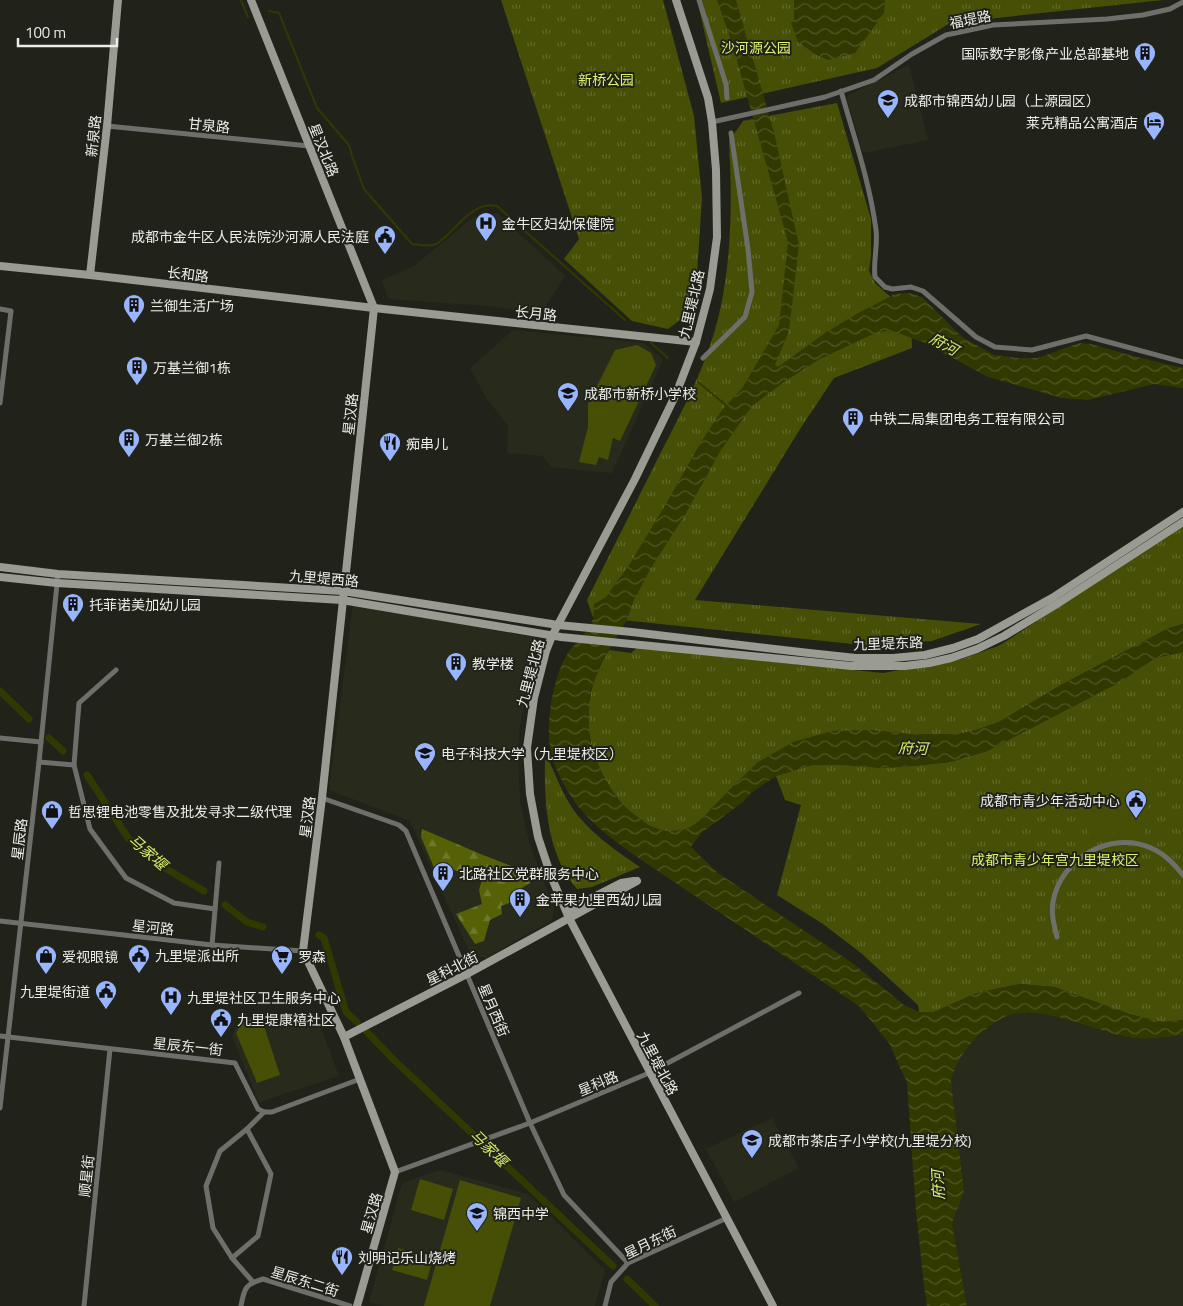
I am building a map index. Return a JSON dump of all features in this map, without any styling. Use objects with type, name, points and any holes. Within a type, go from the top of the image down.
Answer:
[{"type":"street","name":"新泉路","points":[[90,275],[107,126],[118,0]]},
{"type":"street","name":"星汉北路","points":[[251,0],[374,308]]},
{"type":"street","name":"九里堤北路","points":[[676,0],[708,98],[712,122],[716,170],[717,238],[710,289],[696,342],[676,394],[636,480],[552,636],[546,652],[534,698],[527,748],[530,794],[538,836],[550,876],[569,918],[773,1306]]},
{"type":"street","points":[[699,0],[726,84],[727,98]]},
{"type":"street","name":"福堤路","points":[[712,122],[776,109],[841,92],[874,80],[912,54],[946,35],[993,25],[1107,19],[1144,15],[1170,9],[1181,3]]},
{"type":"street","points":[[1181,3],[1183,11]]},
{"type":"street","points":[[841,92],[872,208],[876,233],[875,277],[885,287],[892,289],[911,287],[923,291],[976,338],[994,347],[1032,350],[1086,336],[1183,362]]},
{"type":"street","name":"甘泉路","points":[[107,126],[309,146]]},
{"type":"street","points":[[703,358],[745,317],[752,292],[748,249],[731,133]]},
{"type":"street","name":"长和路","points":[[0,266],[374,308]]},
{"type":"street","name":"长月路","points":[[374,308],[696,342]]},
{"type":"street","name":"星汉路","points":[[303,950],[322,798],[374,308]]},
{"type":"street","points":[[0,310],[11,311],[0,403]]},
{"type":"street","name":"九里堤东路","points":[[587,628],[856,658],[893,658],[925,655],[978,639],[1052,598],[1183,512]]},
{"type":"street","points":[[0,576],[57,583],[342,600],[552,636],[851,666],[905,666],[929,663],[977,649],[1004,636],[1183,522]]},
{"type":"street","name":"九里堤西路","points":[[0,567],[58,574],[343,591],[587,628]]},
{"type":"street","name":"星辰路","points":[[0,1108],[58,574]]},
{"type":"street","points":[[116,670],[79,703],[74,765],[90,829],[126,878],[174,903],[214,908]]},
{"type":"street","points":[[0,738],[41,742]]},
{"type":"street","points":[[39,762],[74,765]]},
{"type":"street","name":"星月西街","points":[[322,798],[398,825],[406,831],[530,1123],[564,1194],[628,1263]]},
{"type":"street","points":[[1057,937],[1052,914],[1053,900],[1063,875],[1080,857],[1102,846],[1126,842],[1150,848],[1171,860],[1183,875]]},
{"type":"street","points":[[212,945],[219,863]]},
{"type":"street","name":"星科北街","points":[[344,1037],[467,974],[637,881],[621,883],[574,907],[569,918]]},
{"type":"street","name":"星河路","points":[[0,921],[212,945],[303,950]]},
{"type":"street","points":[[303,950],[344,1037],[395,1172]]},
{"type":"street","name":"星科路","points":[[395,1172],[530,1123],[650,1073],[799,993]]},
{"type":"street","name":"星辰东一街","points":[[0,1036],[235,1063],[258,1109],[264,1112]]},
{"type":"street","name":"顺星街","points":[[84,1306],[110,1049]]},
{"type":"street","points":[[252,1282],[232,1258],[213,1228],[206,1186],[220,1151],[264,1112],[272,1112],[360,1079]]},
{"type":"street","points":[[232,1258],[258,1236],[271,1174],[247,1129]]},
{"type":"street","name":"星汉路","points":[[357,1306],[395,1172]]},
{"type":"street","name":"星月东街","points":[[605,1306],[611,1282],[628,1263],[726,1218]]},
{"type":"street","name":"星辰东二街","points":[[242,1306],[244,1290],[252,1282],[263,1279],[350,1306]]},
{"type":"shaded area","name":"成都市锦西幼儿园（上源园区）","points":[[909,65],[928,140],[863,153],[847,99],[849,95]]},
{"type":"shaded area","name":"金牛区妇幼保健院","points":[[497,213],[565,276],[541,313],[488,306],[388,299],[382,280],[414,266],[474,217]]},
{"type":"shaded area","name":"成都市新桥小学校","points":[[513,330],[644,343],[663,360],[612,473],[551,467],[543,456],[507,453],[508,426],[487,399],[470,368]]},
{"type":"shaded area","name":"电子科技大学（九里堤校区）","points":[[353,604],[541,639],[530,675],[520,724],[518,753],[520,801],[529,842],[554,909],[552,920],[486,958],[471,955],[410,821],[329,790]]},
{"type":"shaded area","points":[[242,1013],[273,1025],[315,1013],[339,1076],[259,1102],[232,1037]]},
{"type":"shaded area","points":[[1020,1013],[1047,1014],[1124,1037],[1150,1039],[1183,1035],[1183,1306],[967,1306],[952,1223],[964,1192],[951,1080],[960,1058],[985,1030],[1009,1015]]},
{"type":"shaded area","name":"成都市茶店子小学校(九里堤分校)","points":[[772,1118],[799,1168],[734,1202],[706,1149]]},
{"type":"shaded area","name":"锦西中学","points":[[440,1170],[528,1194],[605,1270],[595,1306],[385,1306],[369,1302],[402,1183]]},
{"type":"green space","name":"新桥公园","points":[[501,0],[663,0],[694,116],[702,198],[697,274],[689,313],[668,329],[632,321],[564,259],[579,239]]},
{"type":"green space","name":"沙河源公园","points":[[697,0],[1163,0],[950,23],[877,68],[721,103]]},
{"type":"green space","points":[[837,103],[871,219],[869,271],[875,283],[911,316],[912,348],[834,378],[800,429],[695,600],[981,624],[932,641],[872,646],[593,617],[587,600],[691,392],[715,329],[722,303],[729,249],[731,194],[729,141],[743,121]]},
{"type":"green space","points":[[637,345],[651,353],[656,365],[620,441],[613,438],[608,460],[599,457],[596,465],[579,462],[588,427],[588,404],[615,350]]},
{"type":"green space","points":[[1183,526],[1183,624],[1167,629],[1061,685],[999,722],[959,734],[909,734],[868,730],[713,807],[696,824],[683,830],[666,831],[649,826],[635,816],[621,803],[600,770],[590,737],[588,714],[594,681],[609,650],[631,653],[637,648],[883,673],[962,659],[998,646],[1008,640]]},
{"type":"green space","name":"成都市青少年宫九里堤校区","points":[[1183,652],[1183,1020],[1163,1022],[1132,1015],[1054,987],[1019,984],[977,993],[934,1012],[919,1012],[918,1005],[861,953],[823,924],[777,895],[801,805],[785,800],[776,776],[812,765],[884,768],[912,766],[950,762],[987,751],[1118,683],[1155,658]]},
{"type":"green space","points":[[545,760],[549,761],[568,801],[585,824],[640,867],[592,887],[577,889],[559,861],[553,845],[545,794]]},
{"type":"green space","points":[[1121,776],[1153,781],[1143,839],[1113,833],[1092,839],[1082,821],[1088,778]]},
{"type":"green space","points":[[422,829],[527,872],[530,883],[512,894],[512,902],[501,906],[502,914],[490,920],[484,941],[475,944],[456,914],[482,904],[479,890],[482,880],[449,868],[436,872],[421,837]]},
{"type":"green space","points":[[245,1017],[264,1026],[280,1075],[257,1083],[236,1033]]},
{"type":"green space","points":[[420,1179],[453,1189],[444,1220],[411,1210]]},
{"type":"green space","points":[[460,1180],[521,1198],[490,1306],[424,1306]]},
{"type":"green space","points":[[398,1248],[433,1258],[427,1280],[392,1270]]},
{"type":"water","name":"府河","points":[[717,0],[736,0],[774,132],[799,245],[789,331],[775,365],[778,367],[825,333],[858,313],[895,294],[909,293],[922,297],[962,337],[994,355],[1038,358],[1079,343],[1091,344],[1183,368],[1183,388],[1154,384],[1088,400],[1062,398],[988,377],[925,343],[890,330],[871,335],[818,360],[752,406],[721,450],[685,515],[651,568],[634,600],[627,620],[600,665],[589,697],[589,736],[594,754],[602,774],[619,801],[650,826],[665,831],[685,830],[701,820],[758,762],[793,742],[832,731],[868,730],[909,734],[959,734],[976,730],[999,722],[1061,685],[1167,629],[1183,624],[1183,652],[1155,658],[1118,683],[987,751],[950,762],[912,766],[884,768],[812,765],[776,776],[751,793],[743,802],[701,833],[691,847],[718,873],[851,962],[904,1005],[919,1012],[934,1012],[977,993],[1019,984],[1054,987],[1132,1015],[1163,1022],[1183,1020],[1183,1035],[1145,1039],[1109,1033],[1049,1015],[1020,1013],[1007,1016],[992,1024],[966,1050],[951,1080],[964,1192],[952,1223],[967,1306],[927,1306],[916,1211],[907,1083],[889,1043],[859,1006],[631,853],[599,828],[587,817],[573,799],[559,775],[551,753],[549,717],[551,704],[557,678],[566,656],[591,624],[594,604],[606,597],[629,565],[701,442],[722,410],[743,387],[779,325],[788,242],[732,43]]},
{"type":"water","points":[[794,0],[885,0],[884,13],[855,53],[829,60],[818,56],[798,42],[791,23],[794,21]]},
{"type":"waterway","points":[[241,0],[248,17]]},
{"type":"waterway","points":[[269,11],[279,13],[317,108],[349,145],[364,189],[412,244],[427,246],[436,244],[471,212],[488,205],[497,206],[625,320]]},
{"type":"waterway","points":[[651,343],[668,358]]},
{"type":"waterway","points":[[698,382],[727,406]]},
{"type":"waterway","name":"马家堰","points":[[0,691],[29,719]]},
{"type":"waterway","name":"马家堰","points":[[49,738],[63,751]]},
{"type":"waterway","name":"马家堰","points":[[87,775],[128,838],[163,867],[204,891]]},
{"type":"waterway","name":"马家堰","points":[[225,905],[247,922],[263,927]]},
{"type":"waterway","name":"马家堰","points":[[319,935],[324,938],[346,1012],[357,1022]]},
{"type":"waterway","name":"马家堰","points":[[365,1030],[394,1060],[613,1266]]},
{"type":"waterway","name":"马家堰","points":[[627,1279],[655,1306]]},
{"type":"place","name":"国际数字影像产业总部基地","points":[[1145,72]]},
{"type":"place","name":"成都市锦西幼儿园（上源园区）","points":[[888,119]]},
{"type":"place","name":"莱克精品公寓酒店","points":[[1154,141]]},
{"type":"place","name":"金牛区妇幼保健院","points":[[486,242]]},
{"type":"place","name":"成都市金牛区人民法院沙河源人民法庭","points":[[385,255]]},
{"type":"place","name":"兰御生活广场","points":[[134,324]]},
{"type":"place","name":"万基兰御1栋","points":[[137,386]]},
{"type":"place","name":"成都市新桥小学校","points":[[568,412]]},
{"type":"place","name":"中铁二局集团电务工程有限公司","points":[[853,437]]},
{"type":"place","name":"万基兰御2栋","points":[[129,458]]},
{"type":"place","name":"痴串儿","points":[[390,462]]},
{"type":"place","name":"托菲诺美加幼儿园","points":[[73,623]]},
{"type":"place","name":"教学楼","points":[[456,682]]},
{"type":"place","name":"电子科技大学（九里堤校区）","points":[[425,772]]},
{"type":"place","name":"成都市青少年活动中心","points":[[1136,819]]},
{"type":"place","name":"哲思锂电池零售及批发寻求二级代理","points":[[52,830]]},
{"type":"place","name":"北路社区党群服务中心","points":[[443,892]]},
{"type":"place","name":"金苹果九里西幼儿园","points":[[520,918]]},
{"type":"place","name":"九里堤派出所","points":[[139,974]]},
{"type":"place","name":"爱视眼镜","points":[[46,975]]},
{"type":"place","name":"罗森","points":[[282,975]]},
{"type":"place","name":"九里堤街道","points":[[106,1010]]},
{"type":"place","name":"九里堤社区卫生服务中心","points":[[171,1016]]},
{"type":"place","name":"九里堤康禧社区","points":[[221,1038]]},
{"type":"place","name":"成都市茶店子小学校(九里堤分校)","points":[[752,1159]]},
{"type":"place","name":"锦西中学","points":[[477,1232]]},
{"type":"place","name":"刘明记乐山烧烤","points":[[342,1276]]}]
